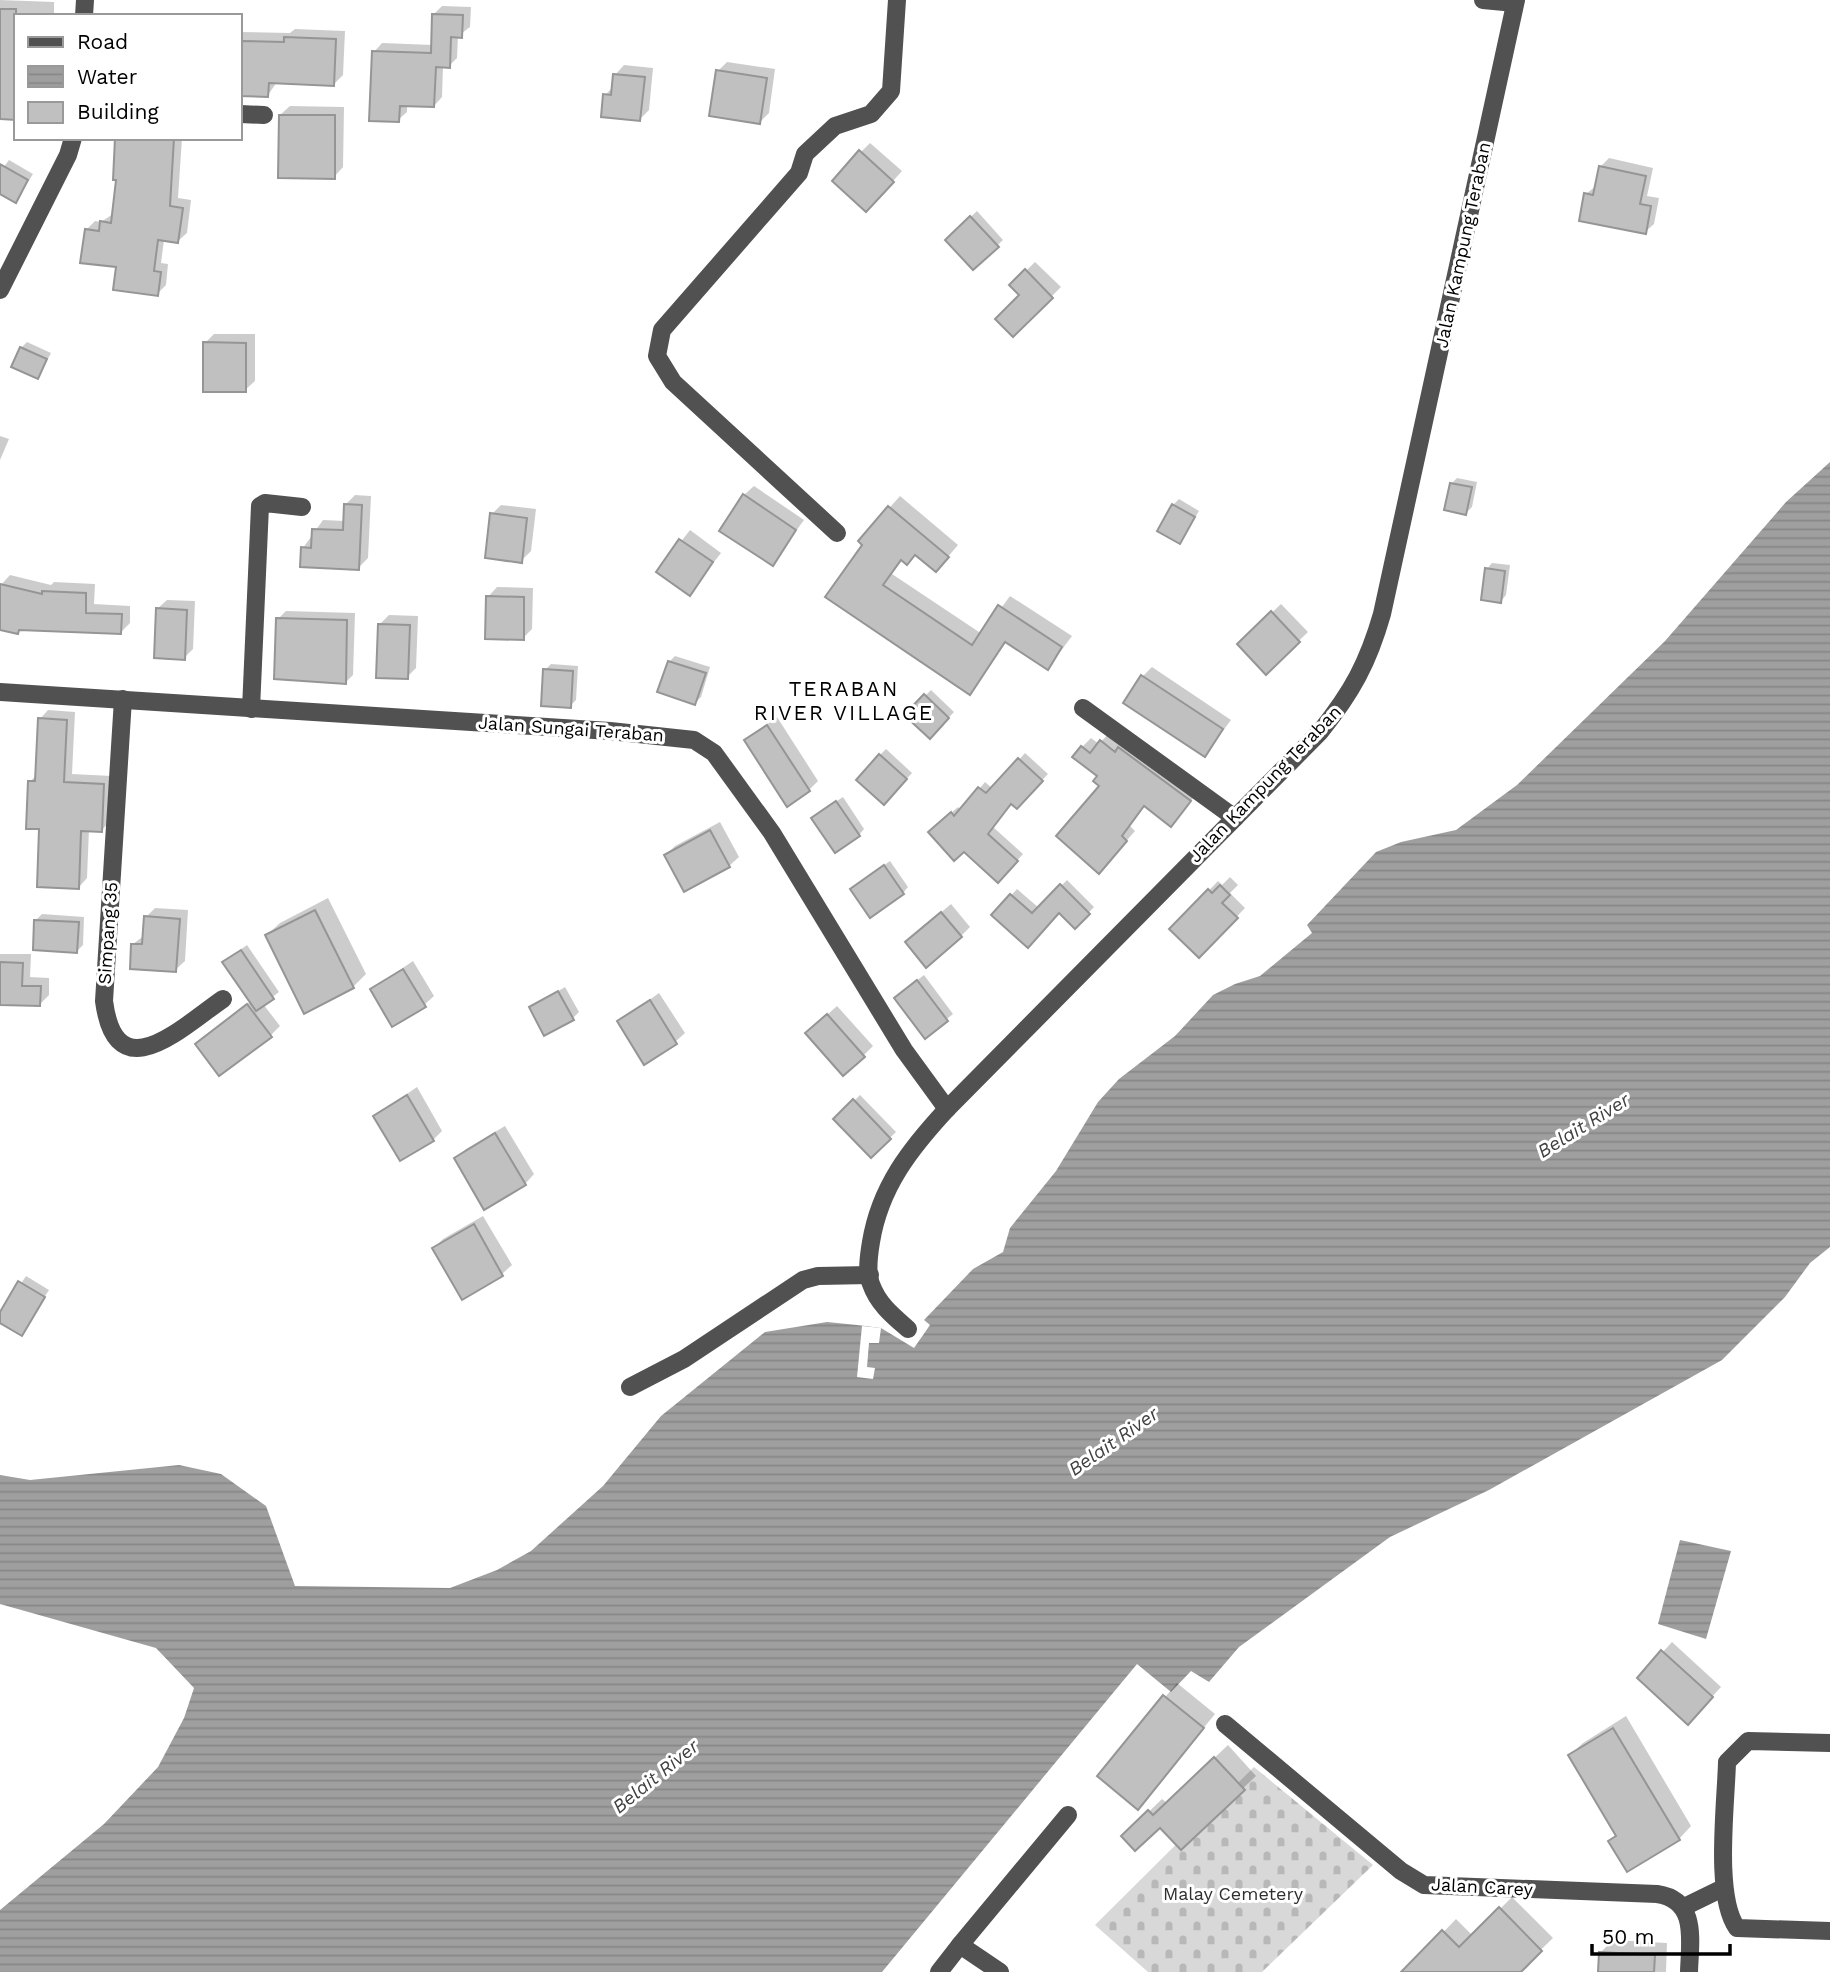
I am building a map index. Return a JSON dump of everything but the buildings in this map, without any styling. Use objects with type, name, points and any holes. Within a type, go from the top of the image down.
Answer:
[{"type":"street","points":[[837,533],[673,382],[657,356],[662,330],[800,173],[805,154],[835,126],[870,114],[891,91],[897,0]]},
{"type":"street","points":[[1483,0],[1516,1]]},
{"type":"street","name":"Jalan Kampung Teraban","points":[[908,1329],[879,1302],[870,1275],[874,1221],[886,1189],[916,1142],[1320,732],[1351,693],[1371,655],[1516,1]]},
{"type":"street","points":[[242,114],[264,115]]},
{"type":"street","points":[[0,290],[68,155],[72,140]]},
{"type":"street","points":[[251,709],[260,506],[265,503],[302,507]]},
{"type":"street","name":"Jalan Sungai Teraban","points":[[0,692],[610,731],[694,740],[714,753],[772,833],[904,1050],[947,1109]]},
{"type":"street","name":"Simpang 35","points":[[123,699],[104,1001],[107,1026],[117,1041],[129,1048],[141,1049],[164,1040],[223,999]]},
{"type":"street","points":[[1083,708],[1235,818]]},
{"type":"street","points":[[630,1387],[684,1359],[803,1280],[818,1276],[870,1275]]},
{"type":"street","name":"Jalan Carey","points":[[1225,1724],[1401,1871],[1424,1885],[1657,1894],[1675,1898],[1684,1907]]},
{"type":"street","points":[[1830,1743],[1748,1741],[1727,1762],[1723,1888],[1730,1918],[1737,1928],[1830,1931]]},
{"type":"street","points":[[939,1972],[1068,1815]]},
{"type":"street","points":[[1689,1972],[1690,1923],[1684,1907],[1723,1888]]},
{"type":"street","points":[[960,1945],[1000,1972]]},
{"type":"green space","name":"Malay Cemetery","points":[[1254,1767],[1373,1865],[1262,1972],[1148,1972],[1095,1925]]},
{"type":"water","name":"Belait River","points":[[1830,462],[1830,1247],[1810,1263],[1785,1297],[1722,1360],[1489,1490],[1390,1537],[1239,1647],[1209,1682],[1191,1671],[1171,1692],[1137,1664],[882,1972],[0,1972],[0,1910],[104,1824],[158,1767],[184,1718],[194,1688],[156,1648],[0,1604],[0,1475],[30,1480],[179,1465],[221,1474],[266,1506],[295,1586],[450,1588],[497,1570],[531,1551],[603,1486],[661,1416],[765,1332],[827,1322],[857,1325],[881,1328],[914,1348],[930,1325],[924,1320],[973,1269],[1003,1252],[1010,1228],[1056,1171],[1098,1102],[1119,1079],[1175,1036],[1213,995],[1260,976],[1312,933],[1307,925],[1376,852],[1401,842],[1456,830],[1517,785],[1665,641],[1786,502]]},
{"type":"water","points":[[1680,1540],[1731,1551],[1706,1639],[1658,1624]]},
{"type":"pier","points":[[862,1326],[881,1328],[879,1343],[869,1343],[867,1367],[875,1368],[873,1379],[857,1377]]},
{"type":"district","name":"TERABAN RIVER VILLAGE","points":[[844,701]]}]
